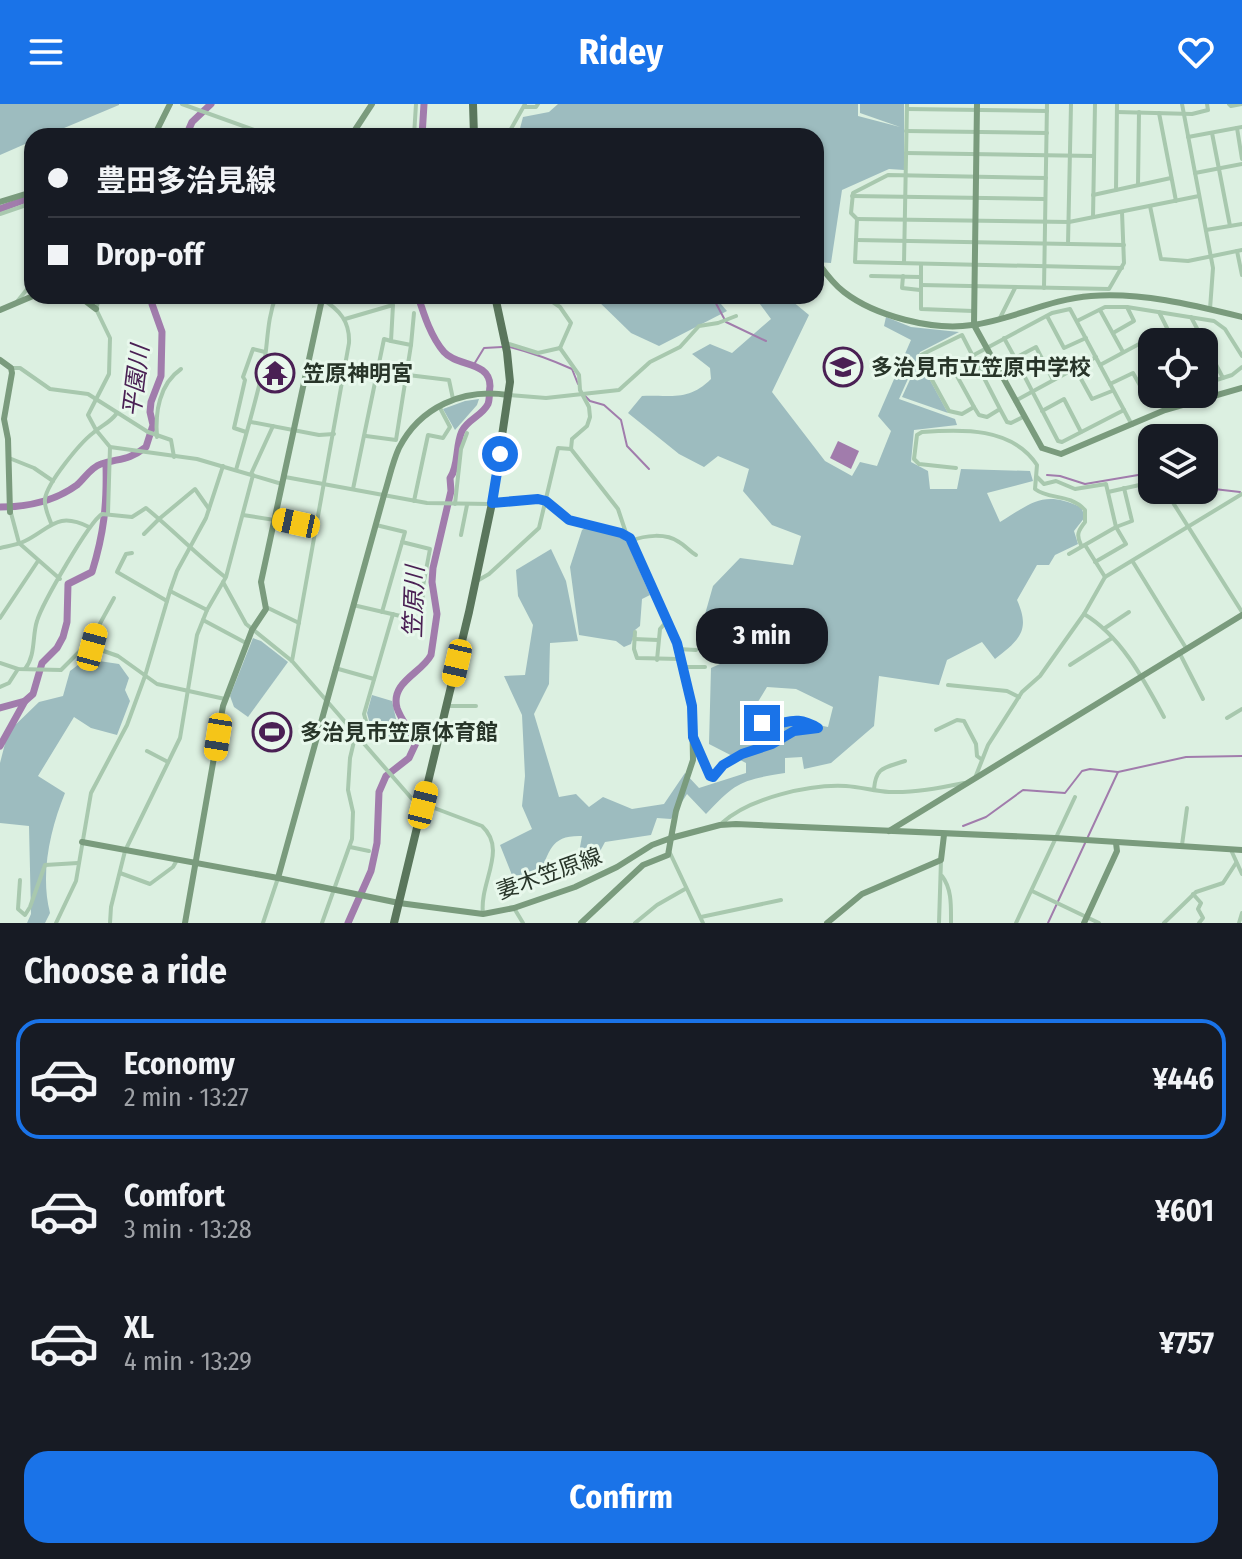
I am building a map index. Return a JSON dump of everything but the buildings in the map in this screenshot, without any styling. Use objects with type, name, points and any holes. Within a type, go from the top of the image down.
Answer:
[{"type":"main road","points":[[473,104],[474,128]]},
{"type":"main road","points":[[398,922],[399,903],[492,503],[509,374],[497,304]]},
{"type":"street","points":[[158,128],[170,104]]},
{"type":"street","points":[[182,104],[249,128]]},
{"type":"street","points":[[356,128],[372,104]]},
{"type":"street","points":[[414,128],[416,104]]},
{"type":"street","points":[[512,128],[525,105],[536,107],[538,104]]},
{"type":"street","points":[[1044,288],[1047,104]]},
{"type":"street","points":[[1068,244],[1071,104]]},
{"type":"street","points":[[1093,217],[1095,104]]},
{"type":"street","points":[[1116,190],[1117,104]]},
{"type":"street","points":[[1182,104],[1213,268],[1210,309]]},
{"type":"street","points":[[1117,112],[1184,113],[1208,110],[1207,104]]},
{"type":"street","points":[[1229,104],[1242,104]]},
{"type":"street","points":[[904,263],[907,106],[1047,111]]},
{"type":"street","points":[[977,107],[974,325],[1042,448],[1061,454],[1171,408]]},
{"type":"street","points":[[1138,185],[1139,112]]},
{"type":"street","points":[[1159,113],[1176,201]]},
{"type":"street","points":[[1188,137],[1239,128],[1242,162],[1195,173]]},
{"type":"street","points":[[906,131],[1047,133]]},
{"type":"street","points":[[1212,133],[1230,226]]},
{"type":"street","points":[[906,153],[1094,156]]},
{"type":"street","points":[[1046,178],[888,175],[853,193],[851,213],[857,219],[1069,222],[1199,196]]},
{"type":"street","points":[[1093,195],[1171,178]]},
{"type":"street","points":[[0,202],[24,194]]},
{"type":"street","points":[[852,196],[1045,199]]},
{"type":"street","points":[[0,214],[24,206]]},
{"type":"street","points":[[1150,206],[1161,259],[1188,261],[1240,250],[1242,275]]},
{"type":"street","points":[[824,271],[856,301],[922,324],[951,327],[974,325],[1107,292],[1122,268],[1122,212]]},
{"type":"street","points":[[857,219],[855,262],[1122,268]]},
{"type":"street","points":[[1206,230],[1242,224]]},
{"type":"street","points":[[856,240],[1124,245]]},
{"type":"street","points":[[921,264],[921,309],[974,311]]},
{"type":"street","points":[[871,276],[921,277]]},
{"type":"street","points":[[903,276],[902,288],[1044,288],[1107,292],[1242,317]]},
{"type":"street","points":[[1000,318],[1015,288]]},
{"type":"street","points":[[13,306],[24,293]]},
{"type":"street","points":[[0,310],[24,300]]},
{"type":"street","points":[[89,304],[96,309],[110,338],[109,374],[88,415],[110,447],[223,466],[252,475],[414,501],[467,505],[546,501],[569,520],[629,539],[664,536],[679,542],[696,555]]},
{"type":"street","points":[[96,309],[98,304]]},
{"type":"street","points":[[236,470],[251,422],[273,304]]},
{"type":"street","points":[[185,923],[225,699],[246,643],[266,607],[261,582],[319,304]]},
{"type":"street","points":[[292,661],[349,343],[345,319],[328,304]]},
{"type":"street","points":[[556,304],[571,323],[560,348]]},
{"type":"street","points":[[345,319],[393,305],[391,341]]},
{"type":"street","points":[[1113,333],[1134,321],[1127,307]]},
{"type":"street","points":[[1077,321],[1100,310],[1127,307],[1191,317],[1220,324],[1242,356]]},
{"type":"street","points":[[931,378],[1061,309],[1070,309],[1132,425]]},
{"type":"street","points":[[1100,310],[1123,352]]},
{"type":"street","points":[[1158,311],[1166,328]]},
{"type":"street","points":[[366,436],[396,440],[414,313]]},
{"type":"street","points":[[263,923],[395,457],[404,440],[420,420],[453,399],[481,393],[546,398],[619,390],[650,362],[680,347],[699,326],[736,316]]},
{"type":"street","points":[[1047,316],[1064,348],[1086,338]]},
{"type":"street","points":[[1191,317],[1223,378]]},
{"type":"street","points":[[974,407],[962,414],[949,411],[921,355],[962,335],[1007,422],[1023,417]]},
{"type":"street","points":[[1004,338],[1058,441],[1062,442],[1124,410]]},
{"type":"street","points":[[353,489],[384,339],[411,345]]},
{"type":"street","points":[[506,343],[538,353],[560,348]]},
{"type":"street","points":[[1100,365],[1138,344]]},
{"type":"street","points":[[1015,358],[1036,347],[1053,380]]},
{"type":"street","points":[[560,348],[579,375],[582,394],[589,407],[587,426],[572,439],[571,449],[618,509],[668,620],[692,706],[693,760],[676,811],[670,853],[702,920],[781,900]]},
{"type":"street","points":[[246,432],[234,428],[245,380],[243,377],[253,349],[265,352]]},
{"type":"street","points":[[1015,401],[1096,357]]},
{"type":"street","points":[[0,360],[11,368],[20,368],[50,389],[84,393],[97,399],[148,432],[171,440],[174,457]]},
{"type":"street","points":[[952,367],[979,415],[987,417],[1000,409]]},
{"type":"street","points":[[1218,380],[1237,373],[1242,367]]},
{"type":"street","points":[[11,368],[2,419],[9,458],[10,512],[19,543],[60,579]]},
{"type":"street","points":[[1075,368],[1092,399],[1113,390]]},
{"type":"street","points":[[156,436],[156,413],[166,384],[181,369]]},
{"type":"street","points":[[1110,384],[1133,373],[1138,382]]},
{"type":"street","points":[[407,375],[449,380],[453,399]]},
{"type":"street","points":[[1218,394],[1242,388]]},
{"type":"street","points":[[1042,411],[1064,399],[1081,432]]},
{"type":"street","points":[[414,501],[428,435],[443,438],[450,427],[439,406]]},
{"type":"street","points":[[51,523],[45,500],[54,481],[80,445],[112,421],[117,413]]},
{"type":"street","points":[[251,422],[319,435],[334,434]]},
{"type":"street","points":[[110,923],[125,851],[180,738],[197,635],[224,580],[252,475],[273,426]]},
{"type":"street","points":[[956,468],[919,464],[914,459],[917,435],[959,429],[1008,439],[1037,465],[1035,489],[1041,494],[1066,497],[1085,510],[1087,517],[1077,537],[1105,577]]},
{"type":"street","points":[[455,504],[461,449],[467,433]]},
{"type":"street","points":[[25,669],[31,660],[39,615],[89,527],[105,513],[110,447]]},
{"type":"street","points":[[476,581],[489,574],[539,528],[558,448],[571,449]]},
{"type":"street","points":[[9,458],[34,468],[54,481]]},
{"type":"street","points":[[56,923],[76,881],[91,793],[127,725],[170,591],[209,509],[223,466]]},
{"type":"street","points":[[1037,477],[1044,484],[1056,481],[1075,489],[1106,484],[1116,527],[1126,544],[1095,562]]},
{"type":"street","points":[[1108,492],[1138,485]]},
{"type":"street","points":[[1069,554],[1132,521],[1124,488]]},
{"type":"street","points":[[144,534],[195,489],[209,509]]},
{"type":"street","points":[[972,780],[981,759],[1019,697],[1040,676],[1084,614],[1105,577],[1242,494]]},
{"type":"street","points":[[889,831],[1242,614],[1174,504]]},
{"type":"street","points":[[461,535],[467,505]]},
{"type":"street","points":[[105,513],[132,517],[146,508],[224,580],[246,624],[292,661],[416,802],[482,826],[490,834],[494,845],[483,914]]},
{"type":"street","points":[[243,515],[318,527]]},
{"type":"street","points":[[0,548],[19,543],[58,520],[74,521],[89,527]]},
{"type":"street","points":[[376,525],[405,532],[382,612]]},
{"type":"street","points":[[353,605],[422,621],[423,586],[430,549],[402,542]]},
{"type":"street","points":[[132,553],[126,554],[117,572],[167,601]]},
{"type":"street","points":[[0,618],[38,561]]},
{"type":"street","points":[[1133,562],[1182,650],[1203,699]]},
{"type":"street","points":[[170,591],[207,610]]},
{"type":"street","points":[[92,647],[97,629],[114,598]]},
{"type":"street","points":[[266,607],[299,623]]},
{"type":"street","points":[[1104,628],[1129,612]]},
{"type":"street","points":[[367,725],[364,714],[393,614]]},
{"type":"street","points":[[1084,614],[1112,638],[1141,676],[1164,717]]},
{"type":"street","points":[[203,620],[246,643]]},
{"type":"street","points":[[657,660],[661,626],[668,620]]},
{"type":"street","points":[[635,632],[637,658],[705,667]]},
{"type":"street","points":[[1070,665],[1112,638]]},
{"type":"street","points":[[634,639],[658,640]]},
{"type":"street","points":[[0,663],[18,669],[61,670],[83,649],[92,647],[118,656],[162,686],[225,699]]},
{"type":"street","points":[[678,649],[696,650]]},
{"type":"street","points":[[335,668],[374,679]]},
{"type":"street","points":[[0,687],[9,683],[18,669]]},
{"type":"street","points":[[948,685],[1007,691],[1019,697]]},
{"type":"street","points":[[447,706],[476,706]]},
{"type":"street","points":[[1227,718],[1242,709]]},
{"type":"street","points":[[693,737],[707,773],[713,777],[723,765],[742,754],[772,744],[794,731],[818,728],[800,719],[768,725],[760,719]]},
{"type":"street","points":[[936,730],[957,720],[964,721],[976,744],[977,756],[981,759]]},
{"type":"street","points":[[322,923],[350,847],[353,812],[348,790],[349,764],[356,733]]},
{"type":"street","points":[[147,751],[168,762]]},
{"type":"street","points":[[874,789],[875,775],[879,770],[905,761]]},
{"type":"street","points":[[720,825],[753,805],[793,790],[830,786],[888,792],[934,789],[972,780]]},
{"type":"street","points":[[1016,923],[1075,797]]},
{"type":"street","points":[[1181,847],[1187,808]]},
{"type":"street","name":"妻木笠原線","points":[[82,842],[469,914],[514,908],[596,878],[652,845],[720,825],[1055,838],[1242,850]]},
{"type":"street","points":[[939,923],[944,835]]},
{"type":"street","points":[[1085,920],[1117,851],[1116,843]]},
{"type":"street","points":[[350,847],[369,851]]},
{"type":"street","points":[[1231,850],[1242,874]]},
{"type":"street","name":"妻木笠原線","points":[[581,923],[643,865],[670,853]]},
{"type":"street","points":[[120,873],[150,884],[173,867],[177,860]]},
{"type":"street","points":[[827,923],[869,890],[941,860]]},
{"type":"street","points":[[20,880],[17,903],[18,909],[25,915],[45,865],[78,863]]},
{"type":"street","points":[[1164,923],[1193,894],[1202,888],[1223,883],[1236,863]]},
{"type":"street","points":[[942,876],[951,897],[951,923]]},
{"type":"street","points":[[635,923],[657,905],[685,889]]},
{"type":"street","points":[[1032,891],[1085,920],[1099,923]]},
{"type":"street","points":[[1193,894],[1201,903],[1198,909],[1203,918],[1199,923]]},
{"type":"street","points":[[514,908],[523,923]]},
{"type":"street","points":[[1239,923],[1242,913]]},
{"type":"shaded area","points":[[0,104],[119,104],[64,128],[24,128],[24,144],[0,155]]},
{"type":"shaded area","points":[[558,104],[858,104],[858,116],[900,127],[860,113],[860,104],[904,104],[904,170],[889,169],[842,190],[831,263],[824,263],[824,128],[520,128],[523,117],[549,112]]},
{"type":"shaded area","points":[[601,304],[721,304],[727,311],[659,346],[631,333]]},
{"type":"shaded area","points":[[760,304],[796,304],[809,315],[772,392],[825,461],[852,476],[860,462],[877,466],[891,431],[878,416],[911,340],[884,326],[886,317],[911,327],[959,332],[920,352],[899,399],[955,419],[957,425],[914,430],[911,462],[928,471],[930,489],[957,489],[961,469],[1030,471],[1033,481],[987,493],[1000,522],[1039,501],[1057,499],[1068,502],[1081,507],[1085,517],[1074,531],[1078,544],[1055,555],[1049,565],[1037,565],[1017,600],[1023,620],[1020,634],[995,659],[982,642],[947,660],[939,685],[879,676],[874,726],[831,763],[804,769],[802,757],[785,758],[785,773],[740,784],[706,814],[687,794],[671,819],[657,818],[651,835],[605,842],[598,855],[578,858],[582,836],[563,838],[549,852],[539,876],[512,875],[500,845],[532,829],[522,806],[525,776],[522,715],[504,676],[525,675],[533,625],[518,596],[516,570],[551,549],[566,581],[578,641],[550,643],[549,684],[534,714],[559,797],[576,794],[589,807],[603,797],[632,809],[664,804],[685,773],[699,788],[746,773],[746,763],[709,744],[711,668],[720,664],[720,643],[698,639],[713,586],[740,558],[793,565],[801,536],[772,525],[743,491],[749,469],[718,456],[704,467],[679,454],[628,413],[642,396],[687,394],[711,379],[710,368],[692,354],[710,344],[732,353],[771,319]],"holes":[[[767,687],[796,689],[833,707],[828,727],[799,721],[767,727],[754,718],[756,705]]]},
{"type":"shaded area","points":[[919,360],[948,413],[902,397]]},
{"type":"shaded area","points":[[479,399],[477,405],[455,430],[443,409]]},
{"type":"shaded area","points":[[838,441],[859,451],[851,469],[830,458]]},
{"type":"shaded area","points":[[585,528],[616,535],[627,542],[650,595],[642,599],[640,626],[635,630],[631,644],[624,647],[616,641],[579,635],[570,567]]},
{"type":"shaded area","points":[[253,638],[288,662],[248,717],[234,707],[230,696]]},
{"type":"shaded area","points":[[86,659],[119,664],[129,678],[125,690],[130,701],[117,735],[91,728],[74,717],[38,776],[65,793],[55,822],[46,868],[50,913],[45,923],[27,923],[31,914],[29,826],[0,823],[0,763],[8,732],[39,702],[63,696],[70,671]]},
{"type":"shaded area","points":[[372,695],[392,701],[398,728],[391,731],[389,739],[371,728],[367,713]]},
{"type":"waterway","name":"平園川","points":[[189,128],[211,104]]},
{"type":"waterway","name":"笠原川","points":[[422,128],[424,104]]},
{"type":"waterway","points":[[0,209],[24,200]]},
{"type":"waterway","name":"平園川","points":[[0,507],[50,499],[77,485],[97,466],[129,457],[146,447],[153,425],[151,402],[161,376],[162,332],[152,304]]},
{"type":"waterway","name":"笠原川","points":[[348,923],[371,871],[377,843],[379,792],[386,776],[409,758],[416,743],[397,708],[396,699],[402,685],[431,655],[437,614],[433,568],[451,491],[450,478],[462,431],[489,400],[489,378],[485,372],[444,352],[432,333],[421,304]]},
{"type":"waterway","points":[[716,304],[726,322],[766,341]]},
{"type":"waterway","points":[[473,366],[484,348],[502,347]]},
{"type":"waterway","points":[[510,347],[572,369],[578,384]]},
{"type":"waterway","points":[[585,396],[604,405],[621,420],[627,446],[649,469]]},
{"type":"waterway","name":"平園川","points":[[0,746],[25,701],[33,694],[42,663],[63,637],[67,622],[68,584],[92,572],[104,519],[106,464]]},
{"type":"waterway","points":[[1047,475],[1085,484],[1138,475]]},
{"type":"waterway","points":[[1218,489],[1240,492]]},
{"type":"waterway","points":[[0,708],[25,701]]},
{"type":"waterway","points":[[963,826],[986,817],[1023,790],[1065,793],[1082,771],[1118,772],[1186,757],[1242,756]]},
{"type":"waterway","points":[[1048,923],[1118,772]]},
{"type":"place","name":"多治見市立笠原中学校","points":[[843,367]]},
{"type":"place","name":"笠原神明宮","points":[[275,373]]},
{"type":"place","name":"多治見市笠原体育館","points":[[272,732]]},
{"type":"route","points":[[500,454],[492,503],[546,501],[569,520],[625,534],[630,538],[677,643],[691,699],[693,737],[707,773],[713,777],[730,759],[772,744],[794,731],[818,728],[800,719],[768,725],[762,723]]}]
